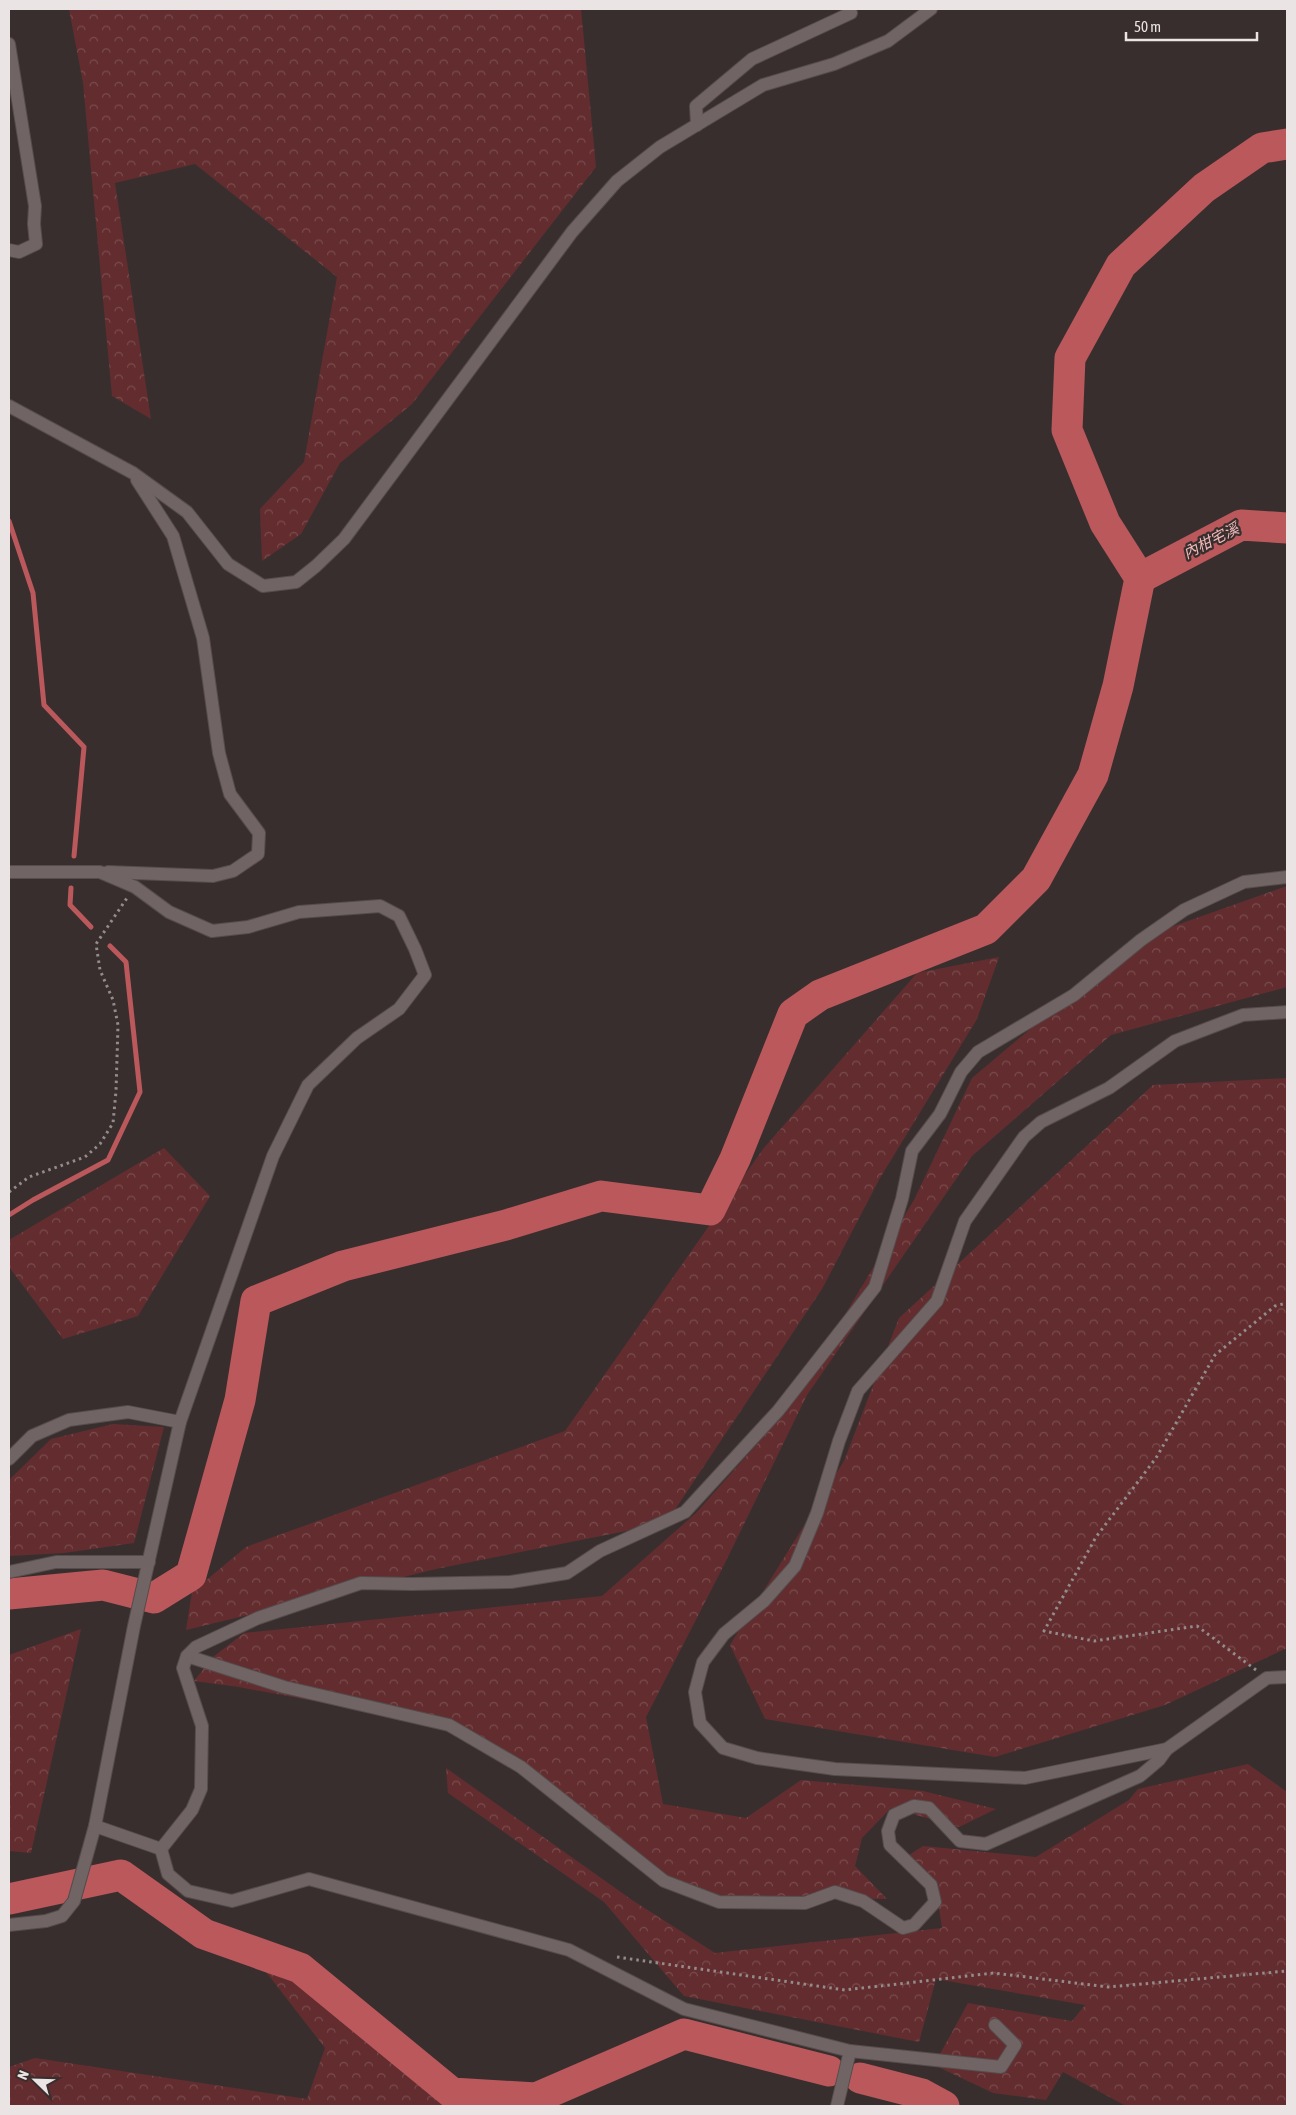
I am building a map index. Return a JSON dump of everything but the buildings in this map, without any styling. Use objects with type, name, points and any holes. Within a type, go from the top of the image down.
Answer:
[{"type":"street","points":[[9,406],[133,473],[187,512],[228,564],[263,586],[296,582],[344,539],[572,232],[611,188],[660,147],[763,85],[834,64],[888,41],[931,9]]},
{"type":"street","points":[[697,126],[696,106],[752,59],[851,14]]},
{"type":"street","points":[[9,44],[35,206],[36,244],[19,252],[9,250]]},
{"type":"street","points":[[9,872],[100,872],[213,876],[233,871],[258,854],[259,833],[230,794],[219,752],[203,638],[174,536],[133,473]]},
{"type":"street","points":[[9,1925],[46,1921],[62,1916],[74,1901],[95,1826],[134,1626],[180,1422],[273,1156],[308,1085],[357,1038],[399,1009],[425,975],[415,948],[399,916],[380,906],[299,912],[248,927],[212,931],[169,912],[135,886],[100,872]]},
{"type":"street","points":[[161,1849],[192,1810],[201,1789],[202,1726],[182,1668],[187,1656],[196,1647],[258,1618],[360,1583],[511,1582],[568,1573],[600,1551],[685,1512],[778,1411],[875,1287],[902,1199],[912,1151],[940,1114],[961,1072],[978,1052],[1074,995],[1141,940],[1184,910],[1244,882],[1287,877]]},
{"type":"street","points":[[1166,1749],[1025,1778],[835,1769],[757,1758],[723,1748],[700,1723],[695,1692],[703,1662],[724,1634],[764,1601],[795,1566],[817,1513],[839,1441],[858,1391],[937,1301],[965,1221],[1024,1137],[1041,1122],[1108,1088],[1175,1041],[1243,1015],[1287,1012]]},
{"type":"street","points":[[9,1459],[32,1436],[70,1420],[128,1412],[180,1422]]},
{"type":"street","points":[[9,1572],[56,1562],[147,1566]]},
{"type":"street","points":[[187,1656],[284,1687],[449,1725],[521,1767],[664,1881],[719,1902],[805,1903],[834,1892],[863,1901],[903,1928],[914,1925],[935,1902],[931,1885],[890,1845],[888,1831],[894,1815],[914,1806],[929,1808],[960,1841],[986,1844],[1140,1776],[1159,1760],[1166,1749],[1267,1678],[1287,1678]]},
{"type":"street","points":[[95,1826],[161,1849]]},
{"type":"street","points":[[161,1849],[168,1874],[188,1891],[232,1901],[309,1879],[569,1950],[684,2009],[850,2051],[1001,2067],[1015,2045],[995,2025]]},
{"type":"street","points":[[836,2106],[850,2051]]},
{"type":"path","points":[[9,1192],[30,1177],[85,1156],[100,1144],[113,1123],[118,1026],[113,1000],[100,970],[96,944],[113,916],[135,886]]},
{"type":"path","points":[[1267,1678],[1197,1626],[1094,1641],[1044,1631],[1096,1537],[1156,1458],[1215,1355],[1275,1306],[1287,1303]]},
{"type":"path","points":[[608,1956],[844,1990],[994,1973],[1108,1987],[1287,1971]]},
{"type":"green space","points":[[69,9],[581,9],[596,167],[412,404],[340,463],[301,534],[262,561],[260,509],[304,462],[337,277],[195,164],[115,183],[151,419],[112,396],[83,83]]},
{"type":"green space","points":[[1287,886],[1287,987],[1111,1035],[972,1156],[807,1395],[724,1565],[646,1717],[663,1804],[746,1818],[801,1780],[923,1791],[996,1809],[959,1827],[891,1808],[862,1838],[855,1866],[887,1899],[733,1897],[685,1894],[552,1786],[425,1718],[378,1713],[239,1687],[194,1681],[213,1657],[244,1633],[602,1596],[696,1513],[788,1409],[914,1200],[972,1078],[1137,939]]},
{"type":"green space","points":[[999,957],[977,1019],[880,1178],[822,1289],[666,1523],[436,1569],[186,1630],[192,1592],[246,1547],[565,1431],[763,1149],[917,973]]},
{"type":"green space","points":[[1287,1078],[1287,1648],[1165,1705],[995,1757],[765,1719],[730,1645],[844,1461],[899,1318],[1153,1085]]},
{"type":"green space","points":[[164,1148],[210,1196],[138,1316],[63,1339],[9,1267],[9,1240]]},
{"type":"green space","points":[[113,1424],[164,1427],[134,1543],[64,1553],[9,1556],[9,1480],[51,1439]]},
{"type":"green space","points":[[81,1629],[31,1853],[9,1851],[9,1655]]},
{"type":"green space","points":[[1248,1764],[1287,1792],[1287,2106],[1126,2106],[1063,2072],[1046,2100],[993,2093],[934,2065],[968,2003],[1072,2021],[1085,2005],[936,1979],[919,2042],[684,1996],[604,1902],[448,1793],[446,1768],[632,1900],[715,1953],[942,1928],[937,1894],[903,1859],[923,1846],[1036,1857],[1129,1800],[1138,1789]]},
{"type":"green space","points":[[281,1959],[449,2106],[9,2106],[9,2067],[35,2058],[307,2099],[325,2048],[263,1968]]},
{"type":"waterway","points":[[9,1594],[103,1585],[154,1598],[191,1575],[240,1400],[256,1301],[343,1266],[506,1225],[601,1196],[710,1210],[735,1159],[793,1014],[820,995],[986,929],[1036,879],[1093,775],[1118,686],[1140,578],[1105,523],[1067,430],[1070,358],[1121,265],[1204,188],[1262,148],[1287,144]]},
{"type":"waterway","points":[[9,521],[33,593],[44,705],[84,747],[74,856]]},
{"type":"waterway","name":"內柑宅溪","points":[[1140,578],[1241,525],[1287,528]]},
{"type":"waterway","points":[[71,888],[70,905],[91,927]]},
{"type":"waterway","points":[[9,1215],[108,1160],[140,1092],[126,962],[110,946]]},
{"type":"waterway","points":[[9,1899],[121,1875],[204,1934],[300,1968],[452,2093],[536,2098],[684,2034],[829,2071]]},
{"type":"waterway","points":[[860,2078],[922,2094],[944,2106]]}]
